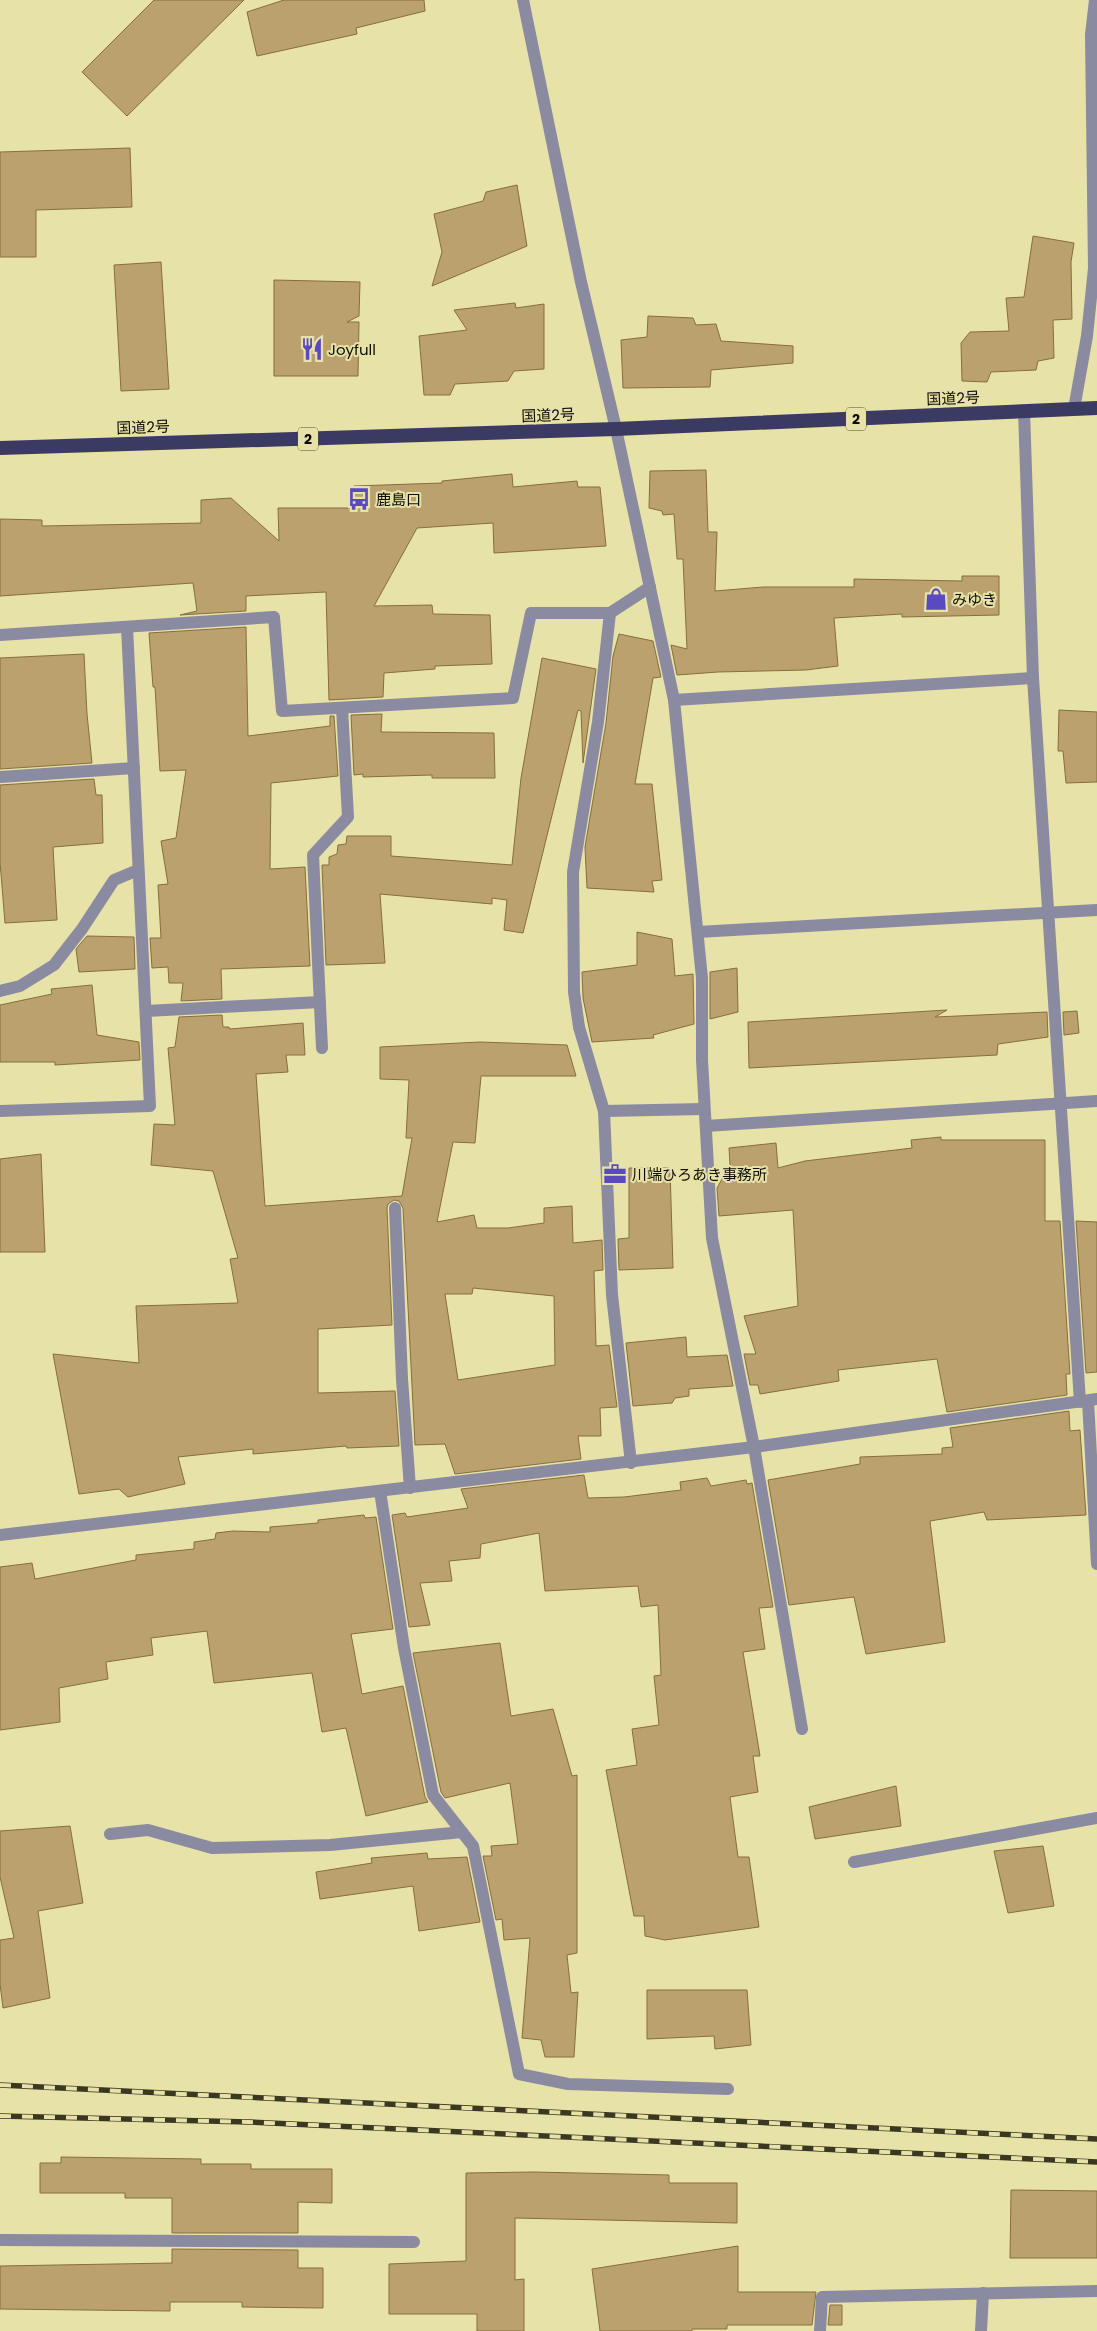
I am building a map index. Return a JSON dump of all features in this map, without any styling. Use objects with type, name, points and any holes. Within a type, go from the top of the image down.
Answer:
[{"type":"highway","name":"国道2号","points":[[0,448],[616,429],[1097,408]]},
{"type":"street","points":[[523,0],[581,282],[616,429],[674,700],[702,978],[702,1060],[712,1238],[754,1447],[802,1729]]},
{"type":"street","points":[[1074,409],[1087,336],[1094,268],[1091,35],[1096,0]]},
{"type":"street","points":[[1024,411],[1033,678],[1061,1103],[1088,1401],[1097,1564]]},
{"type":"street","points":[[0,635],[274,617],[282,711],[513,698],[530,613],[610,613],[650,587]]},
{"type":"street","points":[[610,613],[598,722],[573,872],[574,992],[579,1027],[604,1111],[612,1295],[631,1462]]},
{"type":"street","points":[[0,1111],[150,1106],[126,627]]},
{"type":"street","points":[[674,700],[1033,678]]},
{"type":"street","points":[[322,1048],[313,855],[348,817],[342,708]]},
{"type":"street","points":[[0,777],[134,768]]},
{"type":"street","points":[[0,992],[20,986],[54,965],[82,929],[114,880],[138,870]]},
{"type":"street","points":[[698,932],[1097,910]]},
{"type":"street","points":[[146,1011],[320,1002]]},
{"type":"street","points":[[706,1126],[1097,1101]]},
{"type":"street","points":[[604,1111],[704,1109]]},
{"type":"street","points":[[395,1208],[402,1379],[410,1488]]},
{"type":"street","points":[[0,1535],[754,1447],[1088,1401]]},
{"type":"street","points":[[380,1492],[404,1648],[433,1796],[473,1846],[519,2074],[568,2084],[728,2089]]},
{"type":"street","points":[[854,1862],[1097,1818]]},
{"type":"street","points":[[110,1834],[148,1830],[212,1848],[330,1845],[462,1832]]},
{"type":"street","points":[[0,2240],[414,2242]]},
{"type":"street","points":[[820,2331],[822,2297],[1097,2291]]},
{"type":"street","points":[[981,2331],[983,2293]]},
{"type":"building","points":[[154,0],[244,0],[127,116],[82,72]]},
{"type":"building","points":[[284,0],[424,0],[425,11],[356,28],[357,34],[257,56],[247,12]]},
{"type":"building","points":[[130,148],[132,207],[36,210],[36,257],[0,257],[0,152]]},
{"type":"building","points":[[517,185],[527,246],[432,286],[442,252],[434,214],[483,201],[486,192]]},
{"type":"building","points":[[1033,236],[1074,243],[1071,262],[1072,319],[1053,320],[1054,358],[1038,361],[1036,370],[991,372],[987,382],[962,381],[961,343],[970,332],[1009,331],[1006,298],[1024,297]]},
{"type":"building","points":[[161,262],[169,389],[121,391],[114,265]]},
{"type":"building","points":[[274,280],[360,282],[359,316],[347,322],[359,322],[358,376],[274,376]]},
{"type":"building","points":[[515,303],[516,308],[544,304],[544,369],[514,371],[508,381],[455,384],[450,395],[424,395],[419,336],[467,330],[454,310]]},
{"type":"building","points":[[648,316],[693,318],[696,325],[716,324],[721,341],[793,346],[793,363],[711,370],[710,387],[623,388],[621,340],[647,337]]},
{"type":"building","points":[[706,470],[708,532],[717,532],[715,591],[763,587],[854,587],[854,579],[962,581],[962,576],[999,576],[999,615],[902,617],[902,614],[834,618],[838,666],[806,670],[677,675],[671,645],[687,649],[683,559],[677,559],[674,514],[663,515],[662,511],[649,508],[650,471]]},
{"type":"building","points":[[512,474],[513,487],[577,481],[578,487],[600,487],[606,546],[494,553],[493,523],[417,528],[374,606],[432,605],[433,614],[490,615],[492,664],[435,666],[435,669],[384,673],[383,697],[329,700],[326,592],[246,596],[246,611],[180,615],[197,611],[193,583],[0,596],[0,519],[42,520],[42,526],[201,523],[201,500],[231,498],[279,541],[278,508],[354,508],[354,486],[442,483],[442,481]]},
{"type":"building","points":[[246,627],[248,736],[330,726],[330,716],[334,716],[338,776],[271,783],[270,869],[305,867],[310,966],[221,969],[222,999],[181,1001],[183,983],[169,983],[168,967],[152,968],[150,938],[161,938],[158,885],[168,884],[161,841],[176,838],[186,770],[160,771],[155,687],[153,687],[149,633]]},
{"type":"building","points":[[619,634],[653,641],[661,677],[653,678],[635,784],[652,784],[662,880],[652,881],[654,892],[587,888],[585,847],[606,723],[613,656]]},
{"type":"building","points":[[84,654],[92,763],[0,769],[0,658]]},
{"type":"building","points":[[542,658],[596,669],[583,763],[581,711],[578,710],[523,933],[504,930],[507,900],[492,898],[492,904],[380,894],[385,963],[326,965],[322,865],[329,865],[329,857],[337,854],[338,845],[346,844],[347,836],[391,836],[391,856],[512,865],[521,778]]},
{"type":"building","points":[[1059,710],[1097,712],[1097,782],[1066,783],[1063,751],[1058,751]]},
{"type":"building","points":[[382,714],[381,732],[494,733],[495,778],[432,778],[432,775],[363,777],[363,774],[354,775],[351,715]]},
{"type":"building","points":[[94,779],[96,795],[102,795],[103,843],[53,847],[57,920],[5,923],[0,862],[0,785]]},
{"type":"building","points":[[637,932],[672,939],[675,976],[693,974],[694,1024],[653,1035],[654,1038],[592,1042],[583,998],[582,972],[637,965]]},
{"type":"building","points":[[87,936],[134,937],[135,969],[79,972],[76,949]]},
{"type":"building","points":[[737,968],[738,1012],[710,1019],[710,972]]},
{"type":"building","points":[[92,985],[97,1035],[139,1042],[140,1060],[55,1065],[55,1062],[0,1062],[0,1005],[52,994],[51,989]]},
{"type":"building","points":[[947,1010],[935,1017],[1047,1012],[1048,1037],[998,1044],[997,1055],[749,1068],[748,1022]]},
{"type":"building","points":[[1077,1011],[1079,1033],[1064,1035],[1063,1012]]},
{"type":"building","points":[[222,1015],[223,1027],[229,1027],[230,1029],[303,1023],[305,1055],[286,1055],[288,1072],[256,1074],[265,1206],[402,1196],[412,1138],[406,1138],[409,1080],[380,1079],[380,1047],[480,1042],[567,1045],[576,1076],[481,1076],[475,1143],[453,1142],[437,1222],[474,1215],[477,1228],[508,1228],[544,1223],[544,1208],[572,1206],[573,1243],[602,1240],[603,1270],[594,1271],[596,1346],[609,1345],[617,1407],[600,1408],[601,1436],[578,1436],[581,1459],[455,1474],[445,1444],[415,1445],[403,1208],[399,1201],[394,1200],[388,1204],[387,1208],[392,1325],[318,1329],[318,1393],[395,1391],[399,1446],[347,1448],[346,1446],[253,1454],[253,1449],[178,1457],[185,1484],[128,1497],[119,1489],[79,1494],[53,1354],[139,1363],[136,1306],[238,1303],[230,1259],[238,1258],[213,1171],[151,1165],[154,1124],[175,1125],[168,1048],[175,1047],[179,1017]],"holes":[[[473,1288],[554,1296],[555,1365],[458,1380],[445,1294],[472,1294]]]},
{"type":"building","points":[[941,1137],[941,1140],[1045,1140],[1045,1221],[1060,1221],[1070,1374],[1066,1374],[1067,1395],[947,1412],[937,1359],[838,1370],[839,1381],[760,1394],[758,1385],[750,1385],[744,1354],[756,1354],[744,1316],[798,1306],[793,1210],[719,1216],[717,1188],[730,1165],[729,1148],[776,1143],[778,1168],[805,1161],[912,1148],[911,1140]]},
{"type":"building","points":[[41,1154],[45,1252],[0,1252],[0,1159]]},
{"type":"building","points":[[629,1168],[670,1168],[673,1268],[619,1270],[618,1239],[629,1238]]},
{"type":"building","points":[[1076,1221],[1097,1222],[1097,1372],[1086,1373]]},
{"type":"building","points":[[686,1337],[687,1357],[727,1355],[733,1386],[689,1389],[689,1396],[675,1398],[672,1403],[633,1406],[626,1343]]},
{"type":"building","points":[[1069,1411],[1070,1431],[1080,1430],[1086,1515],[987,1520],[984,1512],[930,1521],[945,1642],[866,1654],[854,1597],[789,1605],[768,1480],[860,1464],[860,1457],[942,1454],[942,1448],[953,1447],[950,1428]]},
{"type":"building","points":[[584,1475],[588,1498],[624,1497],[681,1490],[680,1482],[707,1478],[711,1486],[746,1480],[747,1484],[752,1483],[773,1607],[759,1608],[765,1649],[743,1652],[760,1756],[753,1756],[758,1792],[730,1797],[738,1857],[749,1857],[759,1927],[665,1940],[645,1936],[644,1916],[634,1916],[606,1770],[637,1765],[632,1729],[659,1725],[654,1676],[661,1675],[658,1605],[641,1607],[638,1586],[545,1591],[539,1533],[481,1544],[480,1558],[449,1561],[452,1581],[420,1583],[430,1625],[409,1627],[392,1515],[405,1513],[407,1517],[468,1508],[461,1489]]},
{"type":"building","points":[[364,1515],[365,1518],[376,1517],[393,1629],[351,1634],[362,1694],[403,1686],[425,1797],[428,1802],[366,1816],[346,1728],[322,1732],[312,1673],[214,1683],[207,1631],[151,1638],[153,1655],[106,1662],[108,1679],[59,1688],[60,1722],[0,1730],[0,1567],[32,1563],[35,1579],[136,1560],[136,1555],[194,1549],[194,1542],[215,1539],[216,1533],[233,1531],[270,1532],[270,1527],[318,1523],[318,1520]]},
{"type":"building","points":[[500,1643],[511,1716],[553,1709],[572,1776],[577,1775],[577,1953],[567,1955],[571,1993],[578,1992],[574,2057],[545,2057],[541,2040],[522,2038],[530,1938],[504,1940],[502,1919],[496,1920],[483,1856],[492,1856],[491,1846],[518,1844],[510,1783],[445,1798],[441,1792],[413,1653]]},
{"type":"building","points":[[896,1786],[901,1826],[815,1839],[809,1807]]},
{"type":"building","points":[[70,1826],[83,1903],[38,1911],[50,1998],[3,2008],[0,1984],[0,1940],[14,1938],[0,1877],[0,1831]]},
{"type":"building","points":[[1043,1846],[1054,1906],[1008,1913],[994,1851]]},
{"type":"building","points":[[427,1853],[428,1859],[467,1857],[480,1922],[419,1931],[413,1886],[320,1899],[316,1872],[372,1863],[371,1858]]},
{"type":"building","points":[[647,1990],[747,1990],[751,2045],[715,2049],[714,2036],[647,2039]]},
{"type":"building","points":[[61,2157],[201,2159],[201,2164],[251,2164],[251,2169],[332,2169],[332,2203],[298,2202],[298,2233],[172,2233],[172,2198],[125,2198],[125,2193],[40,2193],[40,2163],[61,2163]]},
{"type":"building","points":[[534,2172],[669,2175],[669,2183],[737,2183],[737,2223],[515,2218],[515,2280],[524,2279],[524,2331],[477,2331],[477,2314],[389,2314],[389,2264],[466,2261],[466,2173]]},
{"type":"building","points":[[1011,2190],[1097,2191],[1097,2258],[1010,2258]]},
{"type":"building","points":[[738,2246],[738,2292],[816,2292],[812,2325],[727,2325],[727,2329],[692,2329],[692,2331],[600,2331],[592,2269]]},
{"type":"building","points":[[172,2249],[298,2250],[298,2268],[323,2268],[323,2308],[242,2307],[242,2302],[170,2302],[170,2311],[0,2309],[0,2266],[172,2263]]},
{"type":"building","points":[[830,2305],[842,2305],[842,2325],[828,2325]]},
{"type":"railway","points":[[0,2085],[1097,2139]]},
{"type":"railway","points":[[0,2116],[249,2122],[1097,2162]]},
{"type":"place","name":"Joyfull","points":[[312,349]]},
{"type":"place","name":"鹿島口","points":[[359,499]]},
{"type":"place","name":"みゆき","points":[[936,599]]},
{"type":"place","name":"川端ひろあき事務所","points":[[615,1174]]}]
